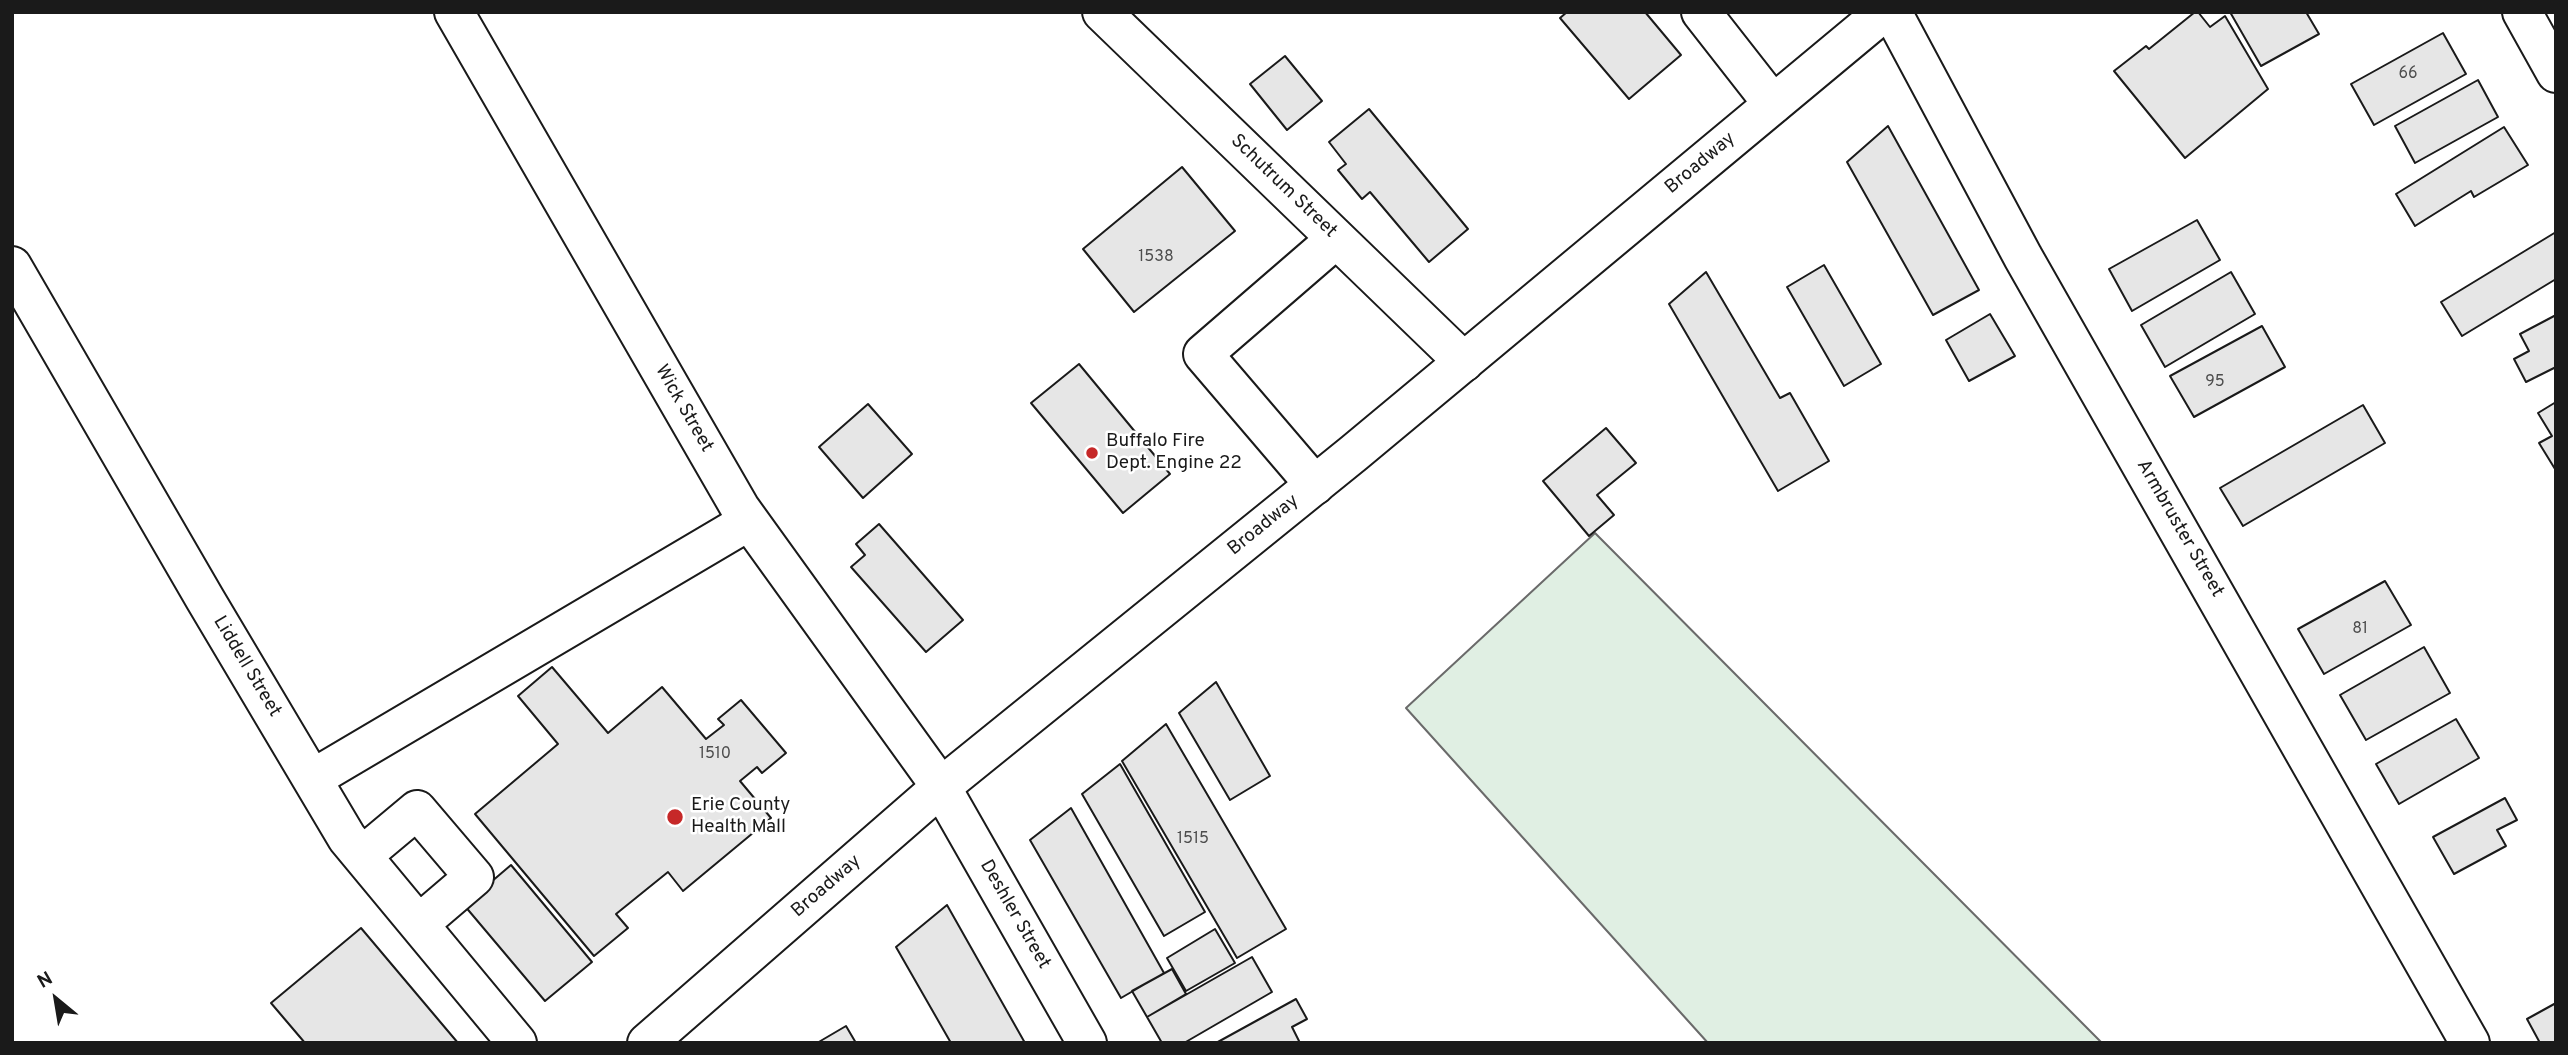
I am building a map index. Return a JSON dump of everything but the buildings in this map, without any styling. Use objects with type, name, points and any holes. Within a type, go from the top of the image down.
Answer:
[{"type":"street","name":"Wick Street","points":[[454,12],[749,521],[942,787]]},
{"type":"street","name":"Schutrum Street","points":[[1102,12],[1464,362]]},
{"type":"street","points":[[1701,12],[1773,104]]},
{"type":"street","name":"Broadway","points":[[647,1043],[942,787],[1315,485],[1884,12]]},
{"type":"street","name":"Armbruster Street","points":[[1892,12],[2023,257],[2470,1043]]},
{"type":"street","points":[[2522,12],[2556,73]]},
{"type":"street","points":[[1315,485],[1203,354],[1336,239]]},
{"type":"street","name":"Liddell Street","points":[[12,265],[347,838],[517,1043]]},
{"type":"street","points":[[312,779],[749,521]]},
{"type":"street","name":"Deshler Street","points":[[942,787],[1087,1043]]},
{"type":"street","points":[[362,856],[417,810],[474,877],[419,924]]},
{"type":"green space","points":[[1595,533],[2102,1043],[1708,1043],[1406,708]]},
{"type":"place","name":"Buffalo Fire Dept. Engine 22","points":[[1092,453]]},
{"type":"place","name":"Erie County Health Mall","points":[[675,817]]}]
